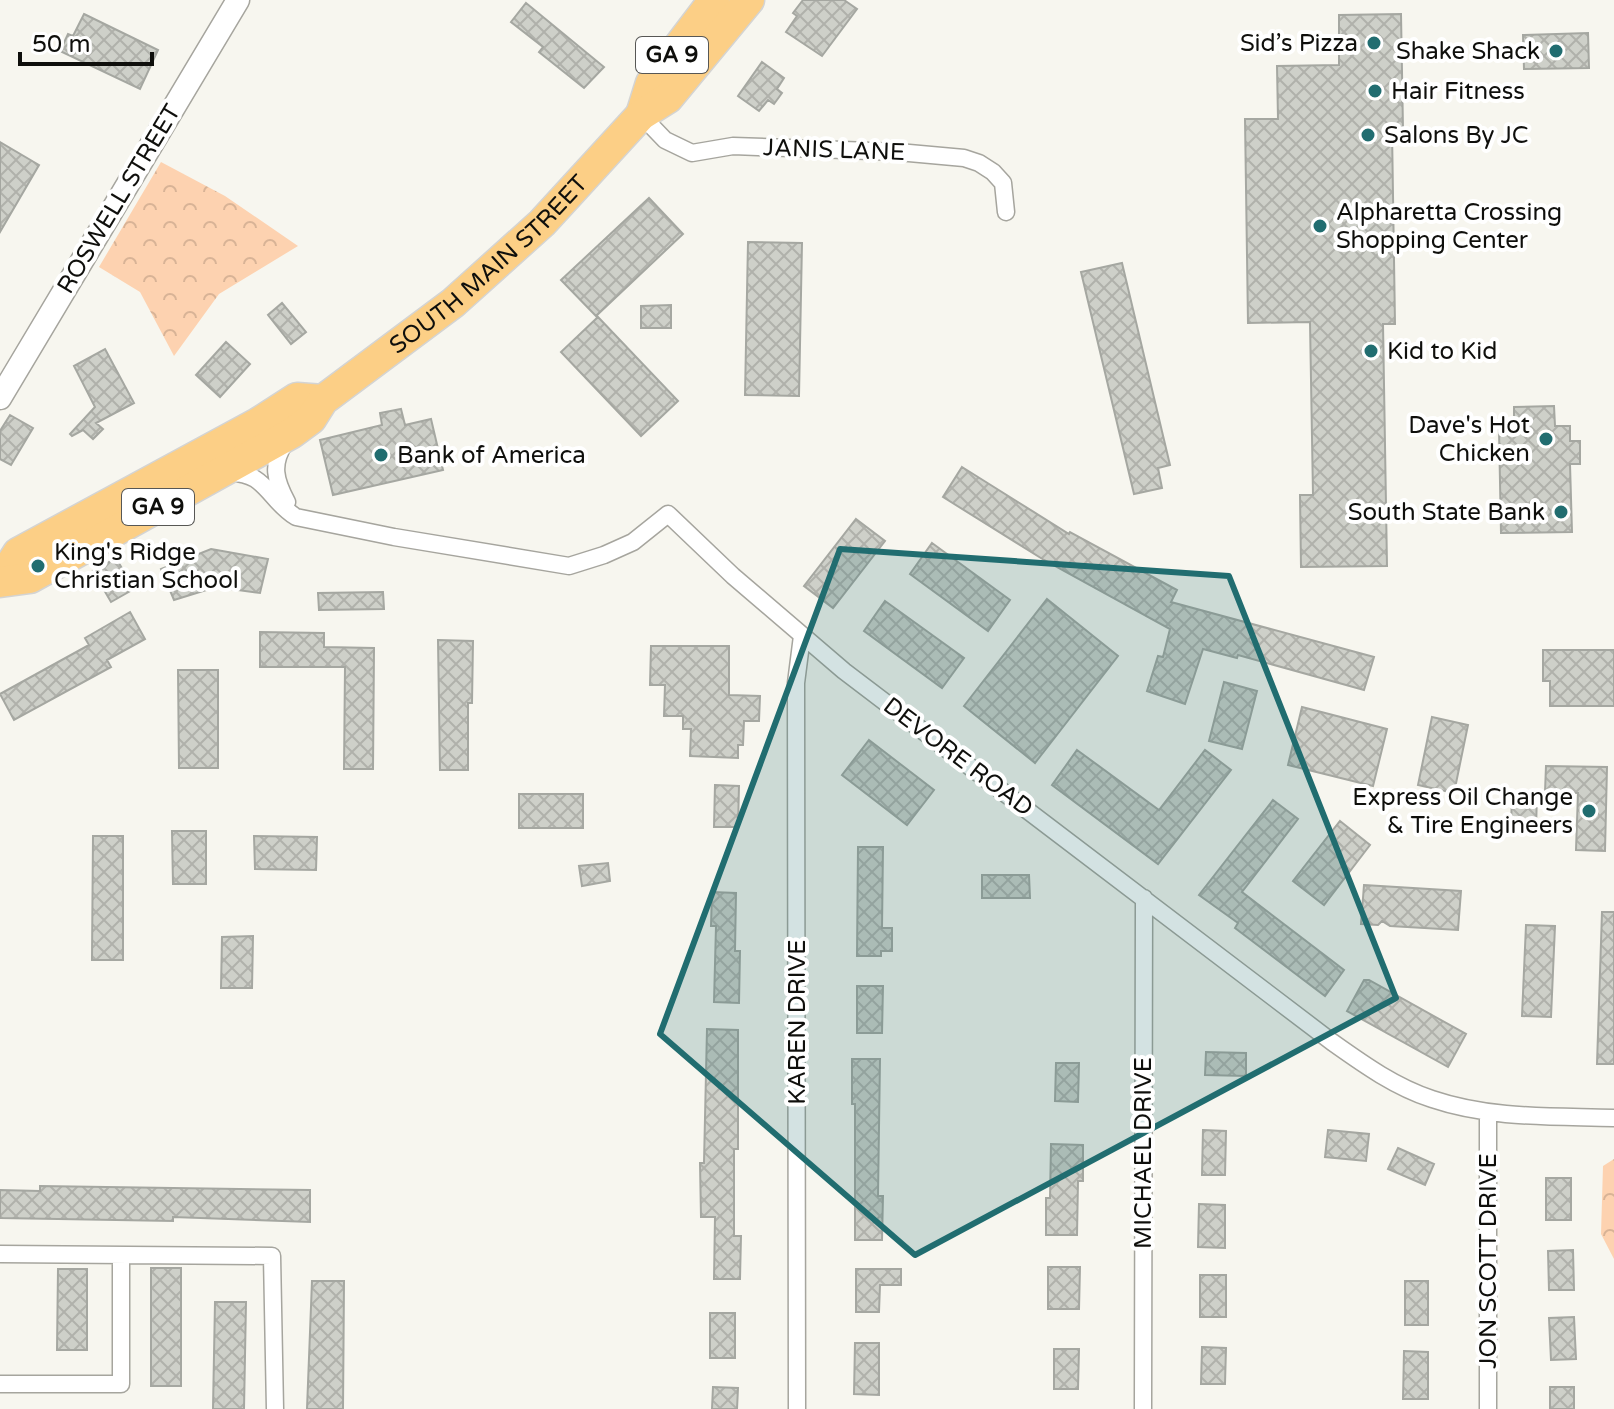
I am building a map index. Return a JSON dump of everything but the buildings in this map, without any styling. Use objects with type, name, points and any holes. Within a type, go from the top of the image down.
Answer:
[{"type":"highway","name":"SOUTH MAIN STREET","points":[[641,115],[651,83],[714,0]]},
{"type":"highway","name":"SOUTH MAIN STREET","points":[[0,581],[30,578],[292,433],[311,419],[323,400],[453,303],[509,253],[562,202],[641,115],[668,98],[749,0]]},
{"type":"highway","name":"SOUTH MAIN STREET","points":[[0,581],[18,553],[232,438],[297,398],[323,400]]},
{"type":"street","name":"ROSWELL STREET","points":[[0,398],[238,0]]},
{"type":"street","name":"JANIS LANE","points":[[641,115],[665,140],[692,153],[733,146],[898,152],[964,158],[986,167],[1003,183],[1006,212]]},
{"type":"street","points":[[292,433],[276,456],[275,477],[296,517]]},
{"type":"street","points":[[219,474],[246,474],[261,481],[284,510],[296,517]]},
{"type":"street","name":"DEVORE ROAD","points":[[296,517],[380,535],[569,566],[633,542],[668,514],[844,671],[1378,1074],[1431,1099],[1488,1113],[1614,1118]]},
{"type":"street","name":"KAREN DRIVE","points":[[797,1409],[796,683],[802,636]]},
{"type":"street","name":"MICHAEL DRIVE","points":[[1143,1409],[1144,898]]},
{"type":"street","name":"JON SCOTT DRIVE","points":[[1488,1113],[1488,1409]]},
{"type":"street","points":[[0,1254],[272,1256],[275,1409]]},
{"type":"street","points":[[0,1384],[121,1384],[121,1256]]},
{"type":"highlighted area","points":[[840,549],[1229,576],[1396,998],[915,1255],[660,1034]]},
{"type":"green space","points":[[161,162],[225,196],[298,246],[219,294],[174,356],[140,292],[99,267]]},
{"type":"green space","points":[[1614,1159],[1614,1259],[1601,1234],[1603,1166]]},
{"type":"place","name":"Sid’s Pizza","points":[[1374,43]]},
{"type":"place","name":"Shake Shack","points":[[1556,51]]},
{"type":"place","name":"Hair Fitness","points":[[1375,91]]},
{"type":"place","name":"Salons By JC","points":[[1368,135]]},
{"type":"place","name":"Alpharetta Crossing Shopping Center","points":[[1320,226]]},
{"type":"place","name":"Kid to Kid","points":[[1371,351]]},
{"type":"place","name":"Dave's Hot Chicken","points":[[1546,439]]},
{"type":"place","name":"Bank of America","points":[[381,455]]},
{"type":"place","name":"South State Bank","points":[[1561,512]]},
{"type":"place","name":"King's Ridge Christian School","points":[[38,566]]},
{"type":"place","name":"Express Oil Change & Tire Engineers","points":[[1589,811]]}]
